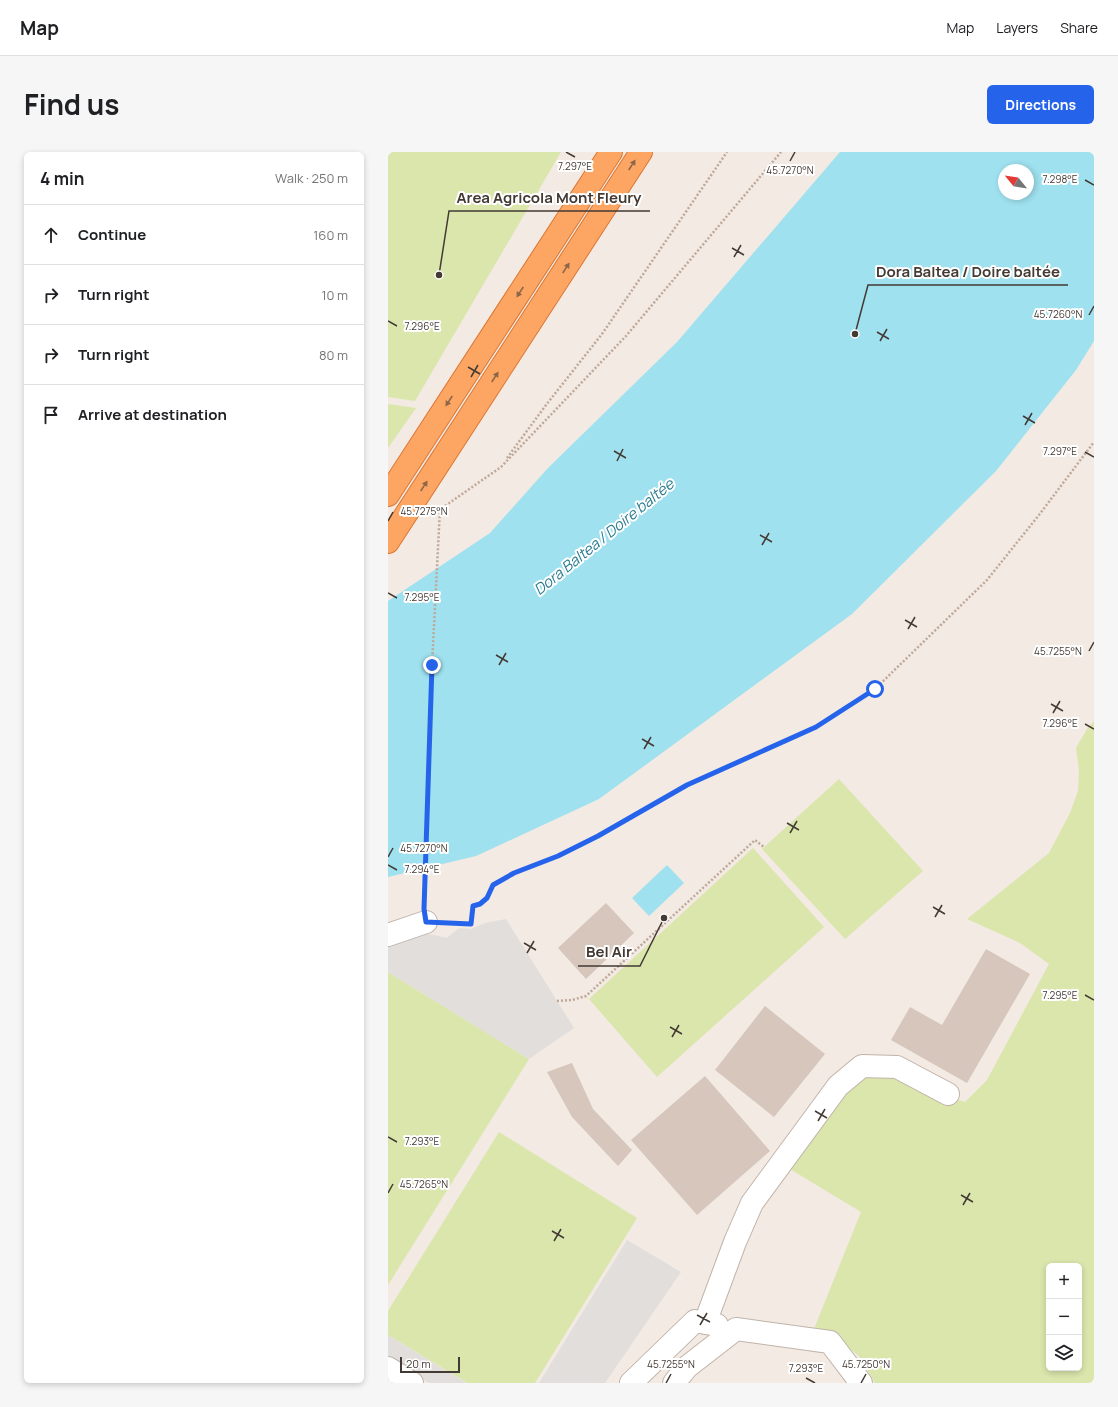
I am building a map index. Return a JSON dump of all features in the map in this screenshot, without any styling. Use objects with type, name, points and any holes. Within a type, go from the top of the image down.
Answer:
[{"type":"highway","points":[[388,495],[611,152]]},
{"type":"highway","points":[[388,542],[641,152]]},
{"type":"street","points":[[388,935],[425,916]]},
{"type":"street","points":[[705,1323],[734,1242],[752,1203],[838,1086],[862,1066],[897,1067],[948,1094]]},
{"type":"street","points":[[631,1383],[695,1321],[736,1329],[830,1342],[861,1383]]},
{"type":"street","points":[[674,1383],[688,1368],[736,1329]]},
{"type":"street","points":[[388,1368],[412,1383]]},
{"type":"path","points":[[501,466],[546,405],[602,334],[727,152]]},
{"type":"path","points":[[780,152],[626,336],[501,466],[440,509],[432,665],[425,916],[471,924],[473,906],[480,904],[487,898],[493,885],[514,873],[558,856],[598,836],[687,785],[816,727],[875,689],[987,580],[1039,515],[1094,442]]},
{"type":"path","points":[[557,1001],[572,1000],[586,996],[755,840],[764,847]]},
{"type":"green space","points":[[388,152],[561,152],[415,401],[388,397]]},
{"type":"green space","points":[[388,404],[416,408],[388,448]]},
{"type":"green space","points":[[1094,721],[1094,1383],[875,1383],[859,1356],[841,1342],[814,1329],[861,1212],[785,1166],[824,1109],[879,1067],[944,1096],[965,1102],[987,1080],[1049,964],[1020,943],[967,919],[1049,853],[1070,813],[1078,791],[1079,770],[1076,748],[1087,729]]},
{"type":"green space","points":[[839,779],[923,871],[845,939],[762,849]]},
{"type":"green space","points":[[753,848],[824,927],[657,1077],[589,999]]},
{"type":"green space","points":[[388,972],[529,1059],[388,1285]]},
{"type":"green space","points":[[499,1132],[637,1218],[535,1383],[467,1383],[388,1335],[388,1311]]},
{"type":"shaded area","points":[[506,919],[574,1028],[529,1059],[388,972],[388,945],[419,932],[447,938],[459,928],[471,929],[485,923]]},
{"type":"shaded area","points":[[627,1240],[681,1272],[605,1383],[539,1383]]},
{"type":"shaded area","points":[[388,1335],[466,1383],[429,1383],[388,1358]]},
{"type":"water","points":[[840,152],[1094,152],[1094,341],[1076,370],[996,471],[852,614],[599,799],[476,856],[388,877],[388,601],[490,533],[548,468],[677,342]]},
{"type":"water","points":[[667,865],[684,883],[649,916],[632,898]]},
{"type":"building","points":[[606,903],[634,933],[586,979],[558,948]]},
{"type":"building","points":[[986,949],[1030,974],[967,1083],[891,1040],[910,1007],[942,1025]]},
{"type":"building","points":[[765,1006],[825,1054],[774,1117],[715,1070]]},
{"type":"building","points":[[572,1063],[593,1109],[632,1150],[618,1166],[572,1117],[547,1072]]},
{"type":"building","points":[[705,1076],[770,1151],[697,1215],[631,1140]]},
{"type":"place","name":"Area Agricola Mont Fleury","points":[[439,275]]},
{"type":"place","name":"Dora Baltea / Doire baltée","points":[[855,334]]},
{"type":"place","name":"Bel Air","points":[[664,918]]},
{"type":"route","points":[[432,665],[424,909],[426,922],[471,924],[473,906],[480,904],[487,898],[493,885],[514,873],[537,866],[598,836],[658,800],[687,785],[816,727],[875,689]]}]
